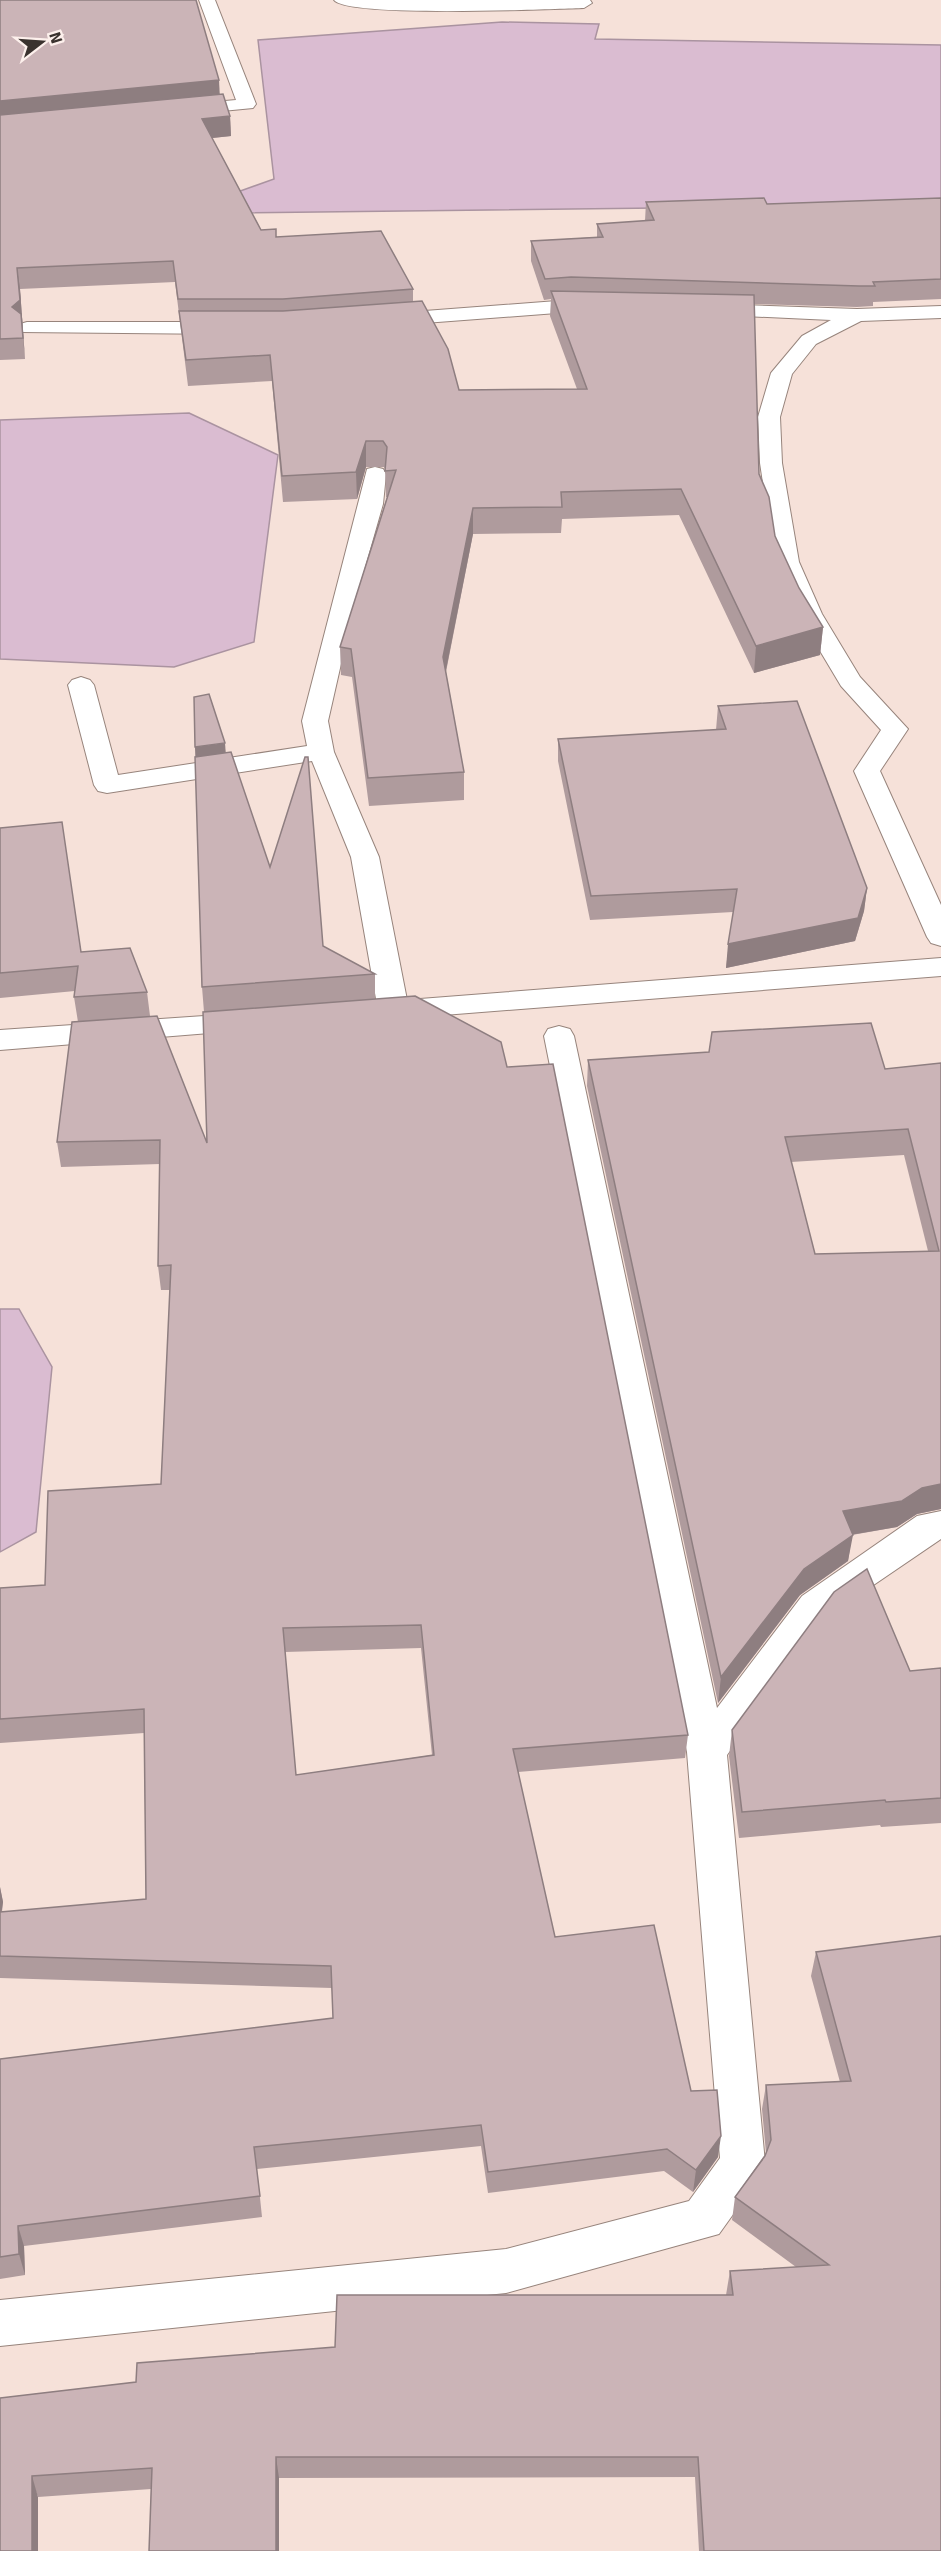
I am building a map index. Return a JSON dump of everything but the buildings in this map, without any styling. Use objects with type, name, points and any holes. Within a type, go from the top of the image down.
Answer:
[{"type":"street","points":[[165,112],[247,104],[207,0]]},
{"type":"street","points":[[342,0],[386,6],[585,3]]},
{"type":"street","points":[[367,322],[570,306],[618,307]]},
{"type":"street","points":[[689,310],[857,315],[941,312]]},
{"type":"street","points":[[857,315],[809,340],[782,373],[769,417],[771,463],[787,562],[810,614],[850,681],[895,729],[867,771],[941,937]]},
{"type":"street","points":[[27,328],[249,328]]},
{"type":"street","points":[[375,474],[371,504],[343,602],[315,721],[321,752],[365,857],[383,1011],[941,967]]},
{"type":"street","points":[[81,685],[107,785],[321,752]]},
{"type":"street","points":[[0,1040],[280,1019]]},
{"type":"street","points":[[0,2323],[506,2271],[703,2219],[743,2163],[707,1752],[559,1036]]},
{"type":"street","points":[[707,1752],[815,1606],[930,1527],[941,1526]]},
{"type":"shaded area","points":[[502,22],[599,24],[595,39],[941,45],[941,209],[821,206],[239,213],[226,196],[274,179],[258,40]]},
{"type":"shaded area","points":[[189,413],[278,455],[254,642],[174,667],[0,659],[0,420]]},
{"type":"shaded area","points":[[0,1309],[19,1309],[52,1367],[36,1532],[0,1552]]}]
